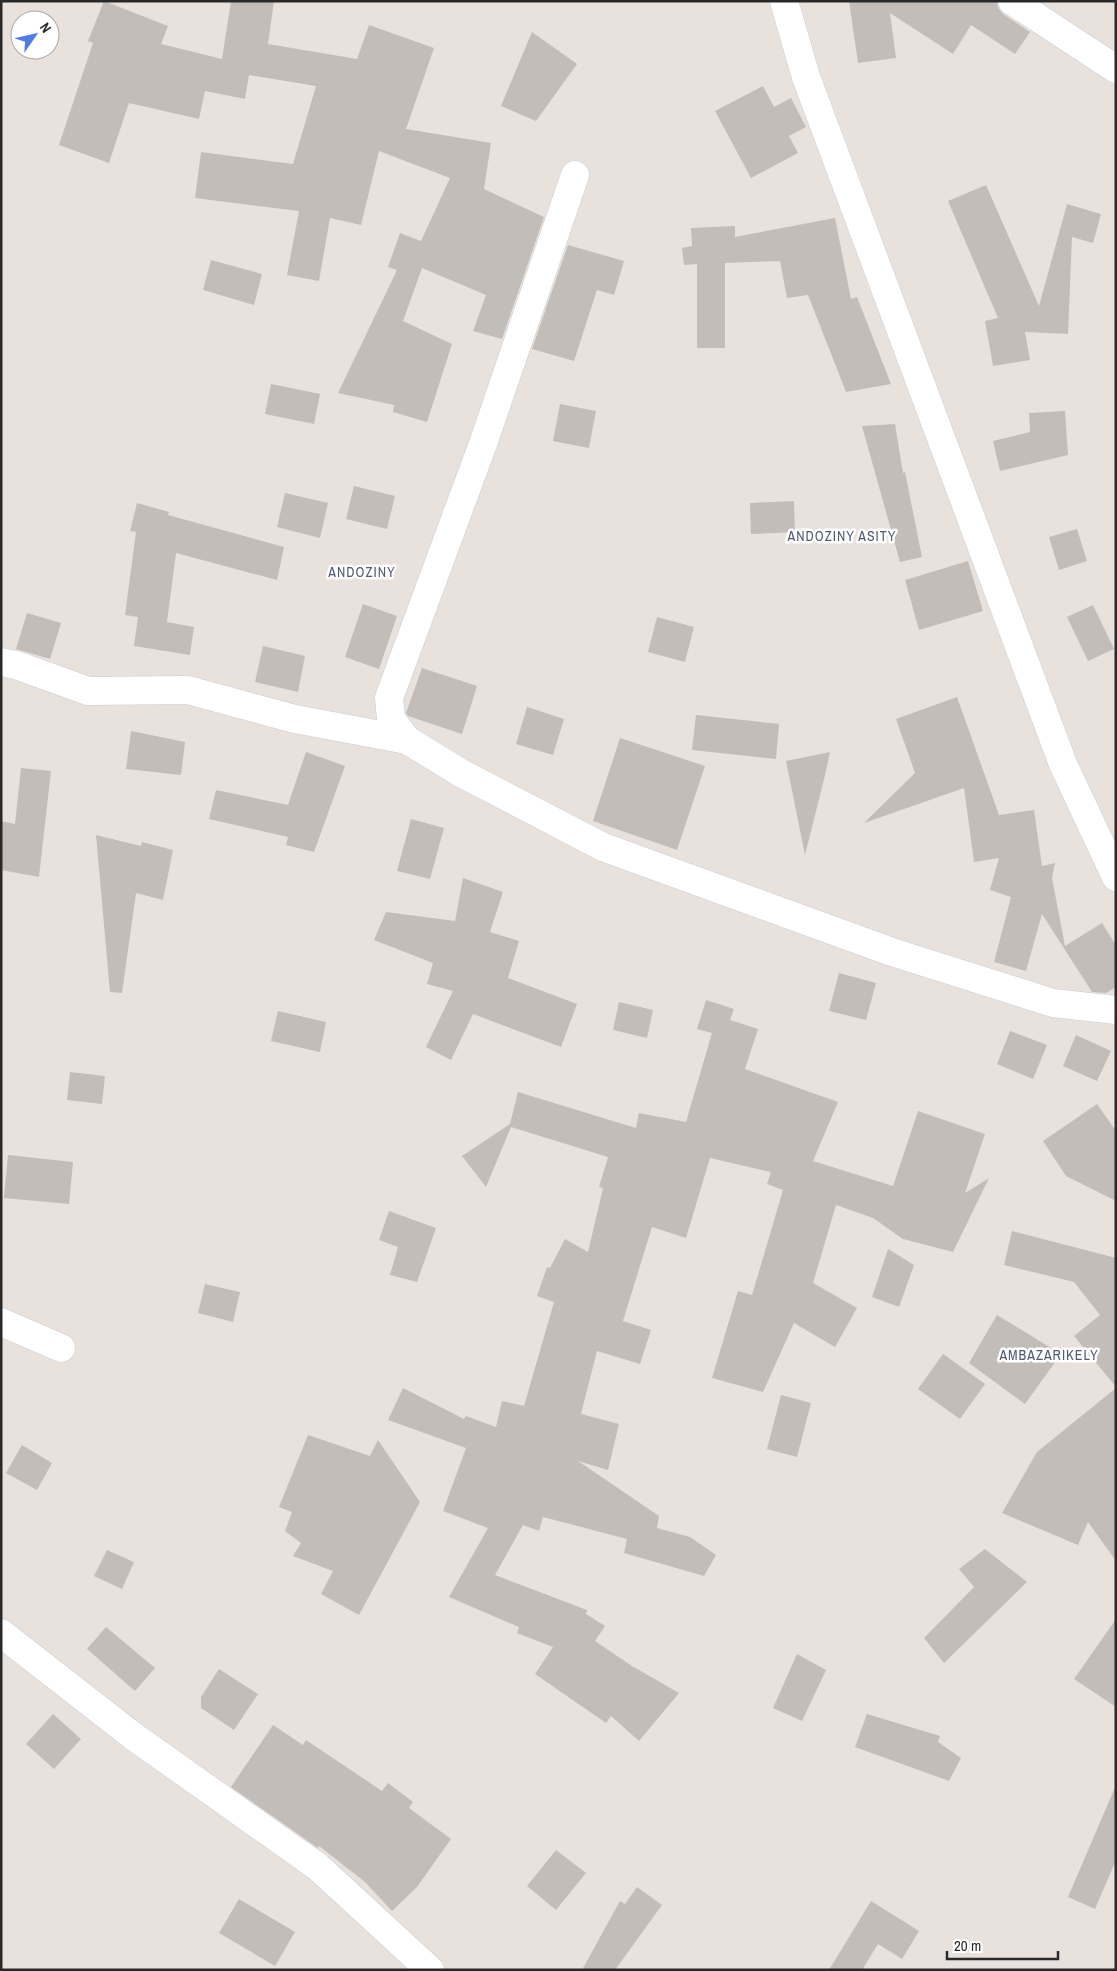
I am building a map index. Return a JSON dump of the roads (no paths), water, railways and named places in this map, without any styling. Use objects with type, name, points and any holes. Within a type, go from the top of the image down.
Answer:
[{"type":"street","points":[[784,1],[806,77],[1064,764],[1116,877]]},
{"type":"street","points":[[1012,1],[1116,69]]},
{"type":"street","points":[[407,740],[391,719],[389,698],[484,441],[575,175]]},
{"type":"street","points":[[1,662],[16,665],[88,691],[188,690],[295,718],[407,740],[461,773],[603,847],[892,952],[1053,1003],[1116,1010]]},
{"type":"street","points":[[1,1322],[61,1348]]},
{"type":"street","points":[[1,1633],[133,1736],[318,1867],[430,1970]]},
{"type":"district","name":"ANDOZINY ASITY","points":[[842,536]]},
{"type":"district","name":"ANDOZINY","points":[[362,572]]},
{"type":"district","name":"AMBAZARIKELY","points":[[1049,1355]]}]
